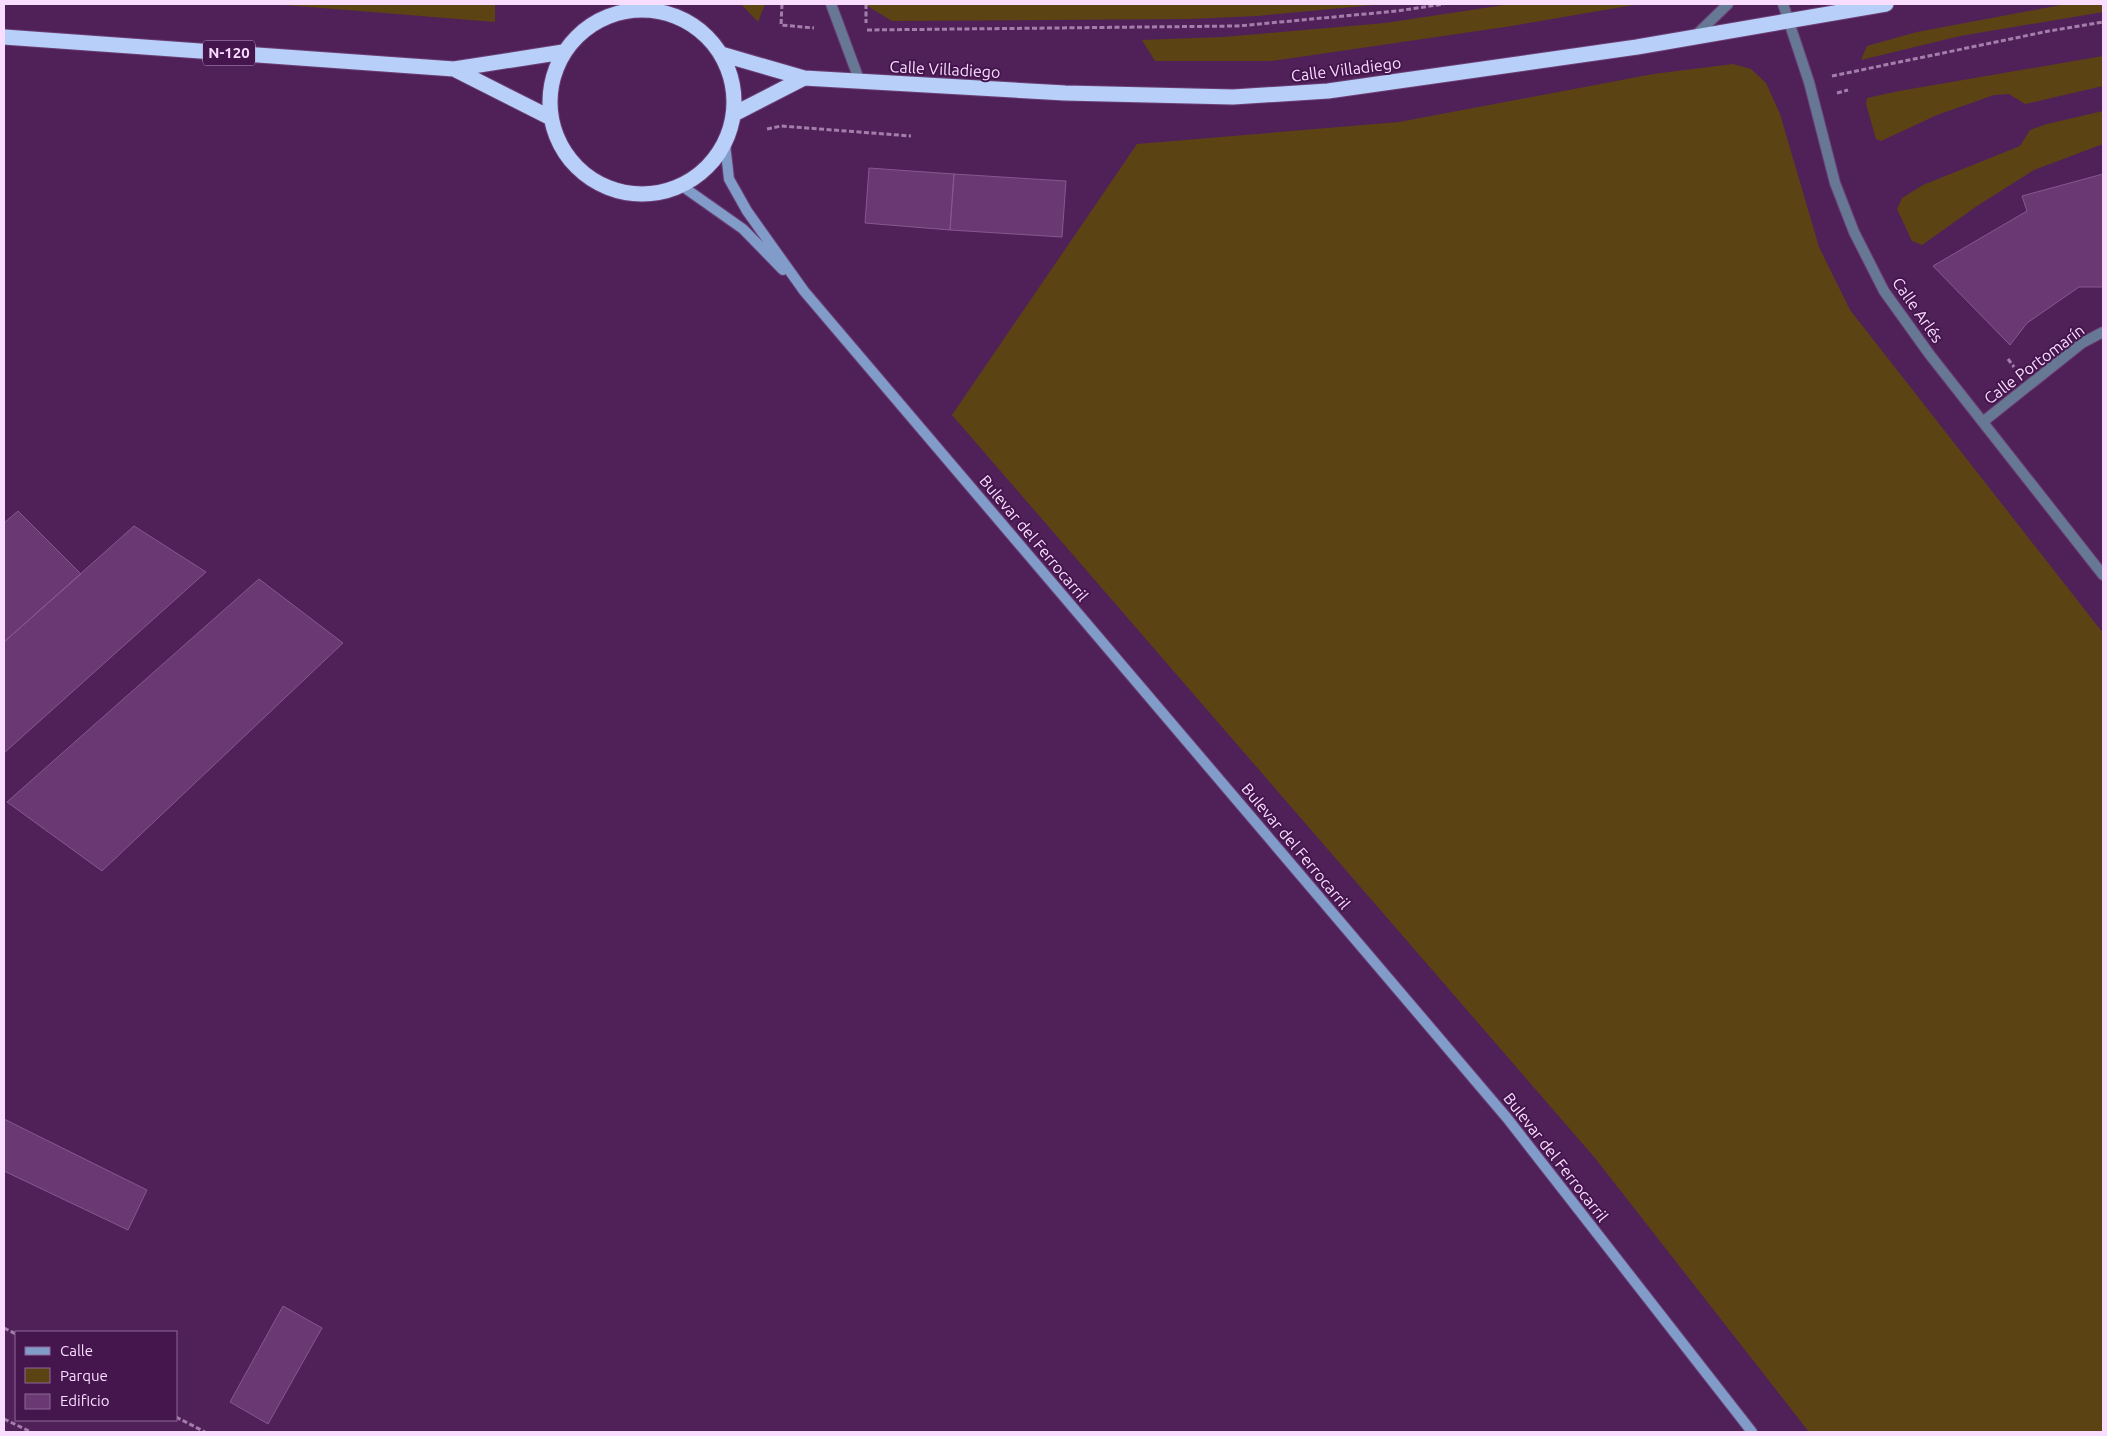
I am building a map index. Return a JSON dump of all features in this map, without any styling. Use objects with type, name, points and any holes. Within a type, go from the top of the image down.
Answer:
[{"type":"highway","name":"Calle Villadiego","points":[[722,54],[804,78],[1065,93],[1233,97],[1328,92],[1695,36],[1886,4]]},
{"type":"highway","points":[[642,9],[673,15],[700,30],[722,54],[733,83],[734,114],[725,144],[706,169],[682,186],[653,194],[623,193],[595,182],[572,164],[556,138],[549,110],[552,80],[563,52],[584,29],[612,14],[642,9]]},
{"type":"highway","name":"N-120","points":[[4,37],[454,69],[563,52]]},
{"type":"highway","name":"N-120","points":[[454,69],[551,118]]},
{"type":"highway","points":[[734,114],[804,78]]},
{"type":"main road","name":"Bulevar del Ferrocarril","points":[[725,144],[729,179],[747,211],[804,290],[1507,1118],[1752,1432]]},
{"type":"main road","name":"Bulevar del Ferrocarril","points":[[682,186],[743,229],[804,290]]},
{"type":"street","points":[[831,4],[860,82]]},
{"type":"street","points":[[1695,36],[1728,4]]},
{"type":"street","name":"Calle Arlés","points":[[1783,4],[1809,82],[1835,183],[1854,232],[1884,291],[1930,355],[1984,421],[2103,575]]},
{"type":"street","name":"Calle Portomarín","points":[[1984,421],[2082,344],[2103,332]]},
{"type":"path","points":[[866,4],[866,30]]},
{"type":"path","points":[[881,30],[1238,26],[1398,11],[1444,4]]},
{"type":"path","points":[[1809,82],[2049,30],[2103,22]]},
{"type":"path","points":[[178,1418],[205,1432]]},
{"type":"path","points":[[4,1419],[31,1432]]},
{"type":"green space","points":[[273,4],[495,4],[495,22]]},
{"type":"green space","points":[[741,4],[765,4],[758,22]]},
{"type":"green space","points":[[864,4],[1384,4],[1257,16],[1190,19],[892,21]]},
{"type":"green space","points":[[1511,4],[1640,4],[1505,27],[1272,61],[1155,61],[1142,40],[1223,37],[1385,23]]},
{"type":"green space","points":[[2066,4],[2103,4],[2103,12],[1960,36],[1861,60],[1867,46],[1917,32]]},
{"type":"green space","points":[[2103,56],[2103,86],[2025,104],[2009,94],[1994,95],[1937,115],[1881,141],[1876,139],[1866,104],[1867,98],[1899,91]]},
{"type":"green space","points":[[1733,64],[1751,69],[1766,83],[1780,114],[1819,247],[1850,310],[2103,633],[2103,1432],[1809,1432],[1595,1158],[952,415],[1137,144],[1399,122],[1653,74]]},
{"type":"green space","points":[[2103,111],[2103,144],[2034,170],[1977,206],[1922,245],[1912,241],[1897,209],[1902,198],[1923,185],[2020,146],[2030,130],[2047,124]]},
{"type":"building","points":[[869,168],[954,174],[950,230],[865,223]]},
{"type":"building","points":[[954,174],[1066,181],[1062,237],[950,230]]},
{"type":"building","points":[[2103,174],[2103,287],[2079,287],[2027,323],[2010,345],[1933,266],[2027,211],[2022,196]]},
{"type":"building","points":[[18,511],[81,574],[4,642],[4,523]]},
{"type":"building","points":[[134,526],[206,572],[4,753],[4,642]]},
{"type":"building","points":[[259,579],[343,643],[102,871],[7,802]]},
{"type":"building","points":[[4,1119],[147,1190],[128,1230],[4,1171]]},
{"type":"building","points":[[283,1306],[322,1328],[268,1424],[230,1402]]}]
